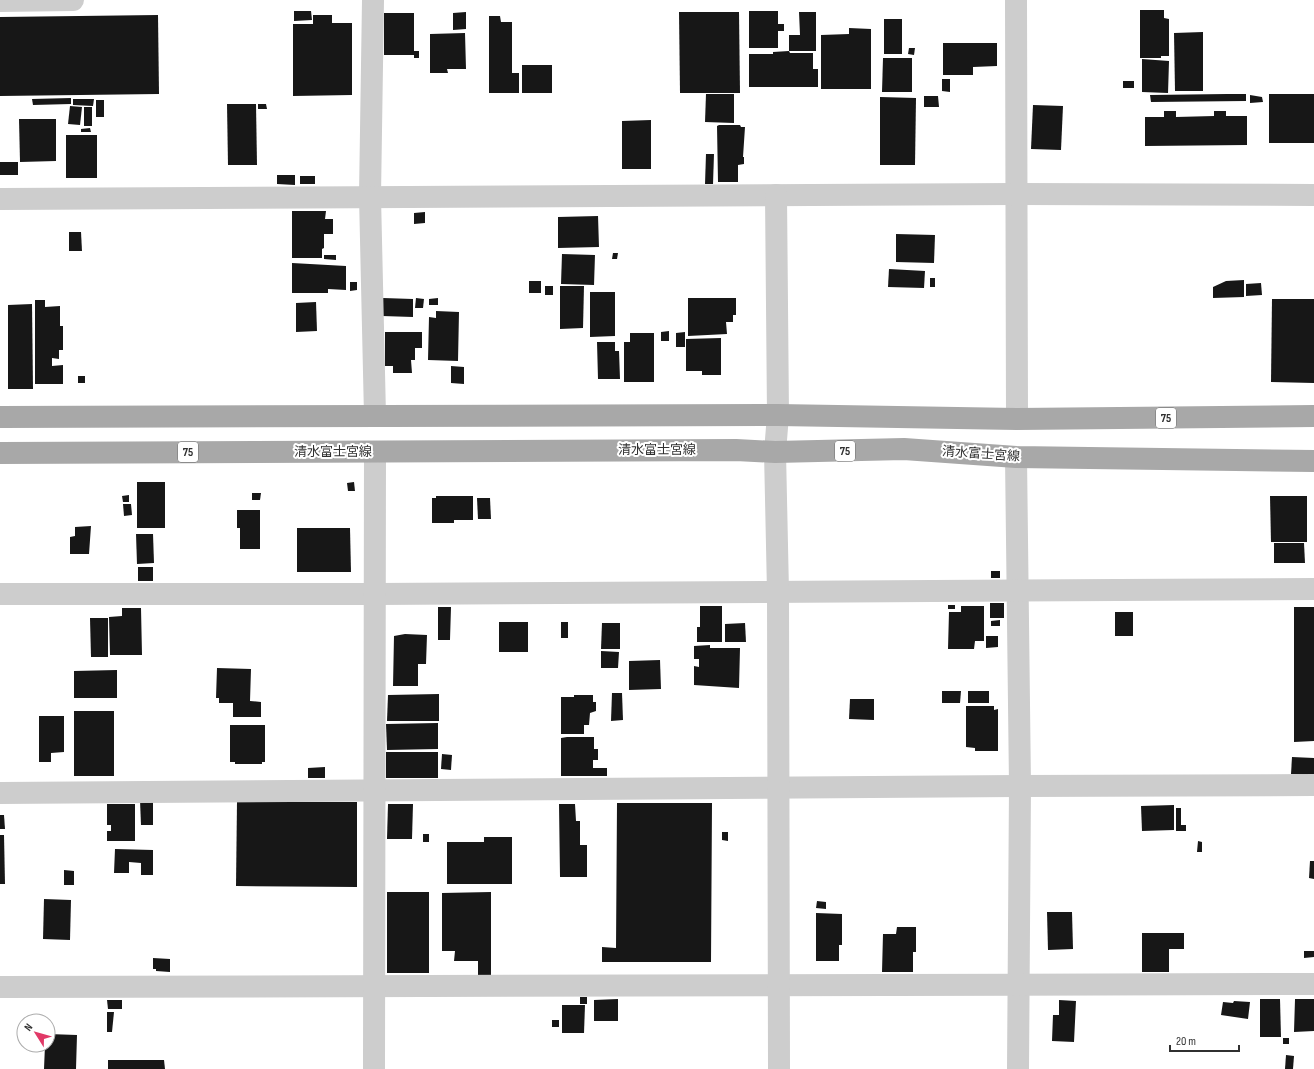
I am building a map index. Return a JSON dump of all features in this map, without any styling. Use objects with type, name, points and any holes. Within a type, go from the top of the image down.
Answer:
[{"type":"main road","name":"75","points":[[0,417],[778,415],[1017,420],[1314,416]]},
{"type":"main road","name":"清水富士宮線","points":[[0,453],[736,450],[775,452],[904,448],[1016,457],[1314,461]]},
{"type":"street","points":[[0,1],[73,0]]},
{"type":"street","points":[[373,0],[370,196],[375,416]]},
{"type":"street","points":[[1016,0],[1015,194],[1017,420]]},
{"type":"street","points":[[0,199],[1015,194],[1314,195]]},
{"type":"street","points":[[776,195],[778,415],[775,452],[778,592],[779,1069]]},
{"type":"street","points":[[374,1069],[375,452]]},
{"type":"street","points":[[1016,457],[1020,786],[1018,1069]]},
{"type":"street","points":[[0,594],[375,594],[1314,589]]},
{"type":"street","points":[[0,793],[1314,785]]},
{"type":"street","points":[[0,987],[1314,984]]},
{"type":"building","points":[[1140,10],[1164,10],[1164,18],[1169,19],[1169,56],[1161,56],[1161,58],[1140,58]]},
{"type":"building","points":[[294,11],[311,11],[312,20],[294,21]]},
{"type":"building","points":[[749,11],[778,11],[778,24],[784,24],[784,31],[778,31],[778,48],[749,48]]},
{"type":"building","points":[[466,12],[466,29],[453,30],[453,13]]},
{"type":"building","points":[[679,12],[739,12],[740,93],[680,93]]},
{"type":"building","points":[[799,12],[816,12],[816,51],[789,51],[789,35],[800,35]]},
{"type":"building","points":[[384,13],[414,13],[414,51],[419,51],[419,58],[414,58],[414,55],[384,55]]},
{"type":"building","points":[[158,15],[159,94],[0,96],[0,17]]},
{"type":"building","points":[[313,15],[332,15],[332,23],[352,23],[352,95],[293,96],[293,24],[313,24]]},
{"type":"building","points":[[489,16],[500,16],[501,22],[512,22],[512,73],[519,73],[519,93],[489,93]]},
{"type":"building","points":[[884,19],[902,19],[902,54],[884,54]]},
{"type":"building","points":[[849,28],[871,29],[871,89],[821,89],[821,35],[849,34]]},
{"type":"building","points":[[1203,32],[1203,91],[1175,91],[1174,33]]},
{"type":"building","points":[[465,33],[466,69],[447,69],[448,73],[430,73],[430,34]]},
{"type":"building","points":[[943,43],[997,43],[997,66],[973,67],[973,75],[943,75]]},
{"type":"building","points":[[909,48],[915,48],[914,55],[908,54]]},
{"type":"building","points":[[789,51],[790,53],[813,53],[813,69],[818,69],[818,87],[749,87],[749,54],[773,54],[773,52]]},
{"type":"building","points":[[883,58],[912,58],[912,92],[882,92]]},
{"type":"building","points":[[1142,59],[1169,61],[1168,93],[1142,92]]},
{"type":"building","points":[[522,65],[552,65],[552,93],[522,93]]},
{"type":"building","points":[[942,79],[950,79],[950,92],[942,91]]},
{"type":"building","points":[[1123,81],[1134,81],[1134,88],[1123,88]]},
{"type":"building","points":[[706,94],[734,94],[734,123],[705,122]]},
{"type":"building","points":[[1246,94],[1246,101],[1151,102],[1150,95]]},
{"type":"building","points":[[1269,94],[1314,94],[1314,143],[1269,143]]},
{"type":"building","points":[[1250,95],[1262,97],[1263,102],[1250,103]]},
{"type":"building","points":[[924,96],[938,96],[939,107],[924,107]]},
{"type":"building","points":[[880,97],[916,98],[915,165],[880,165]]},
{"type":"building","points":[[71,98],[71,104],[33,105],[32,99]]},
{"type":"building","points":[[73,99],[94,99],[93,106],[73,105]]},
{"type":"building","points":[[96,100],[104,100],[104,117],[96,117]]},
{"type":"building","points":[[227,104],[256,104],[257,165],[228,165]]},
{"type":"building","points":[[258,104],[266,104],[267,109],[258,109]]},
{"type":"building","points":[[1033,105],[1063,106],[1061,150],[1031,149]]},
{"type":"building","points":[[70,106],[82,107],[80,125],[68,124]]},
{"type":"building","points":[[84,107],[92,107],[92,126],[84,126]]},
{"type":"building","points":[[1164,111],[1176,111],[1176,117],[1214,116],[1214,111],[1226,111],[1226,116],[1247,116],[1247,145],[1145,146],[1145,117],[1164,117]]},
{"type":"building","points":[[19,119],[56,119],[56,161],[20,162]]},
{"type":"building","points":[[651,120],[651,169],[622,169],[622,121]]},
{"type":"building","points":[[740,125],[741,127],[745,127],[744,164],[738,165],[738,182],[718,182],[717,126]]},
{"type":"building","points":[[90,128],[91,132],[81,132],[81,129]]},
{"type":"building","points":[[66,135],[97,135],[97,178],[66,178]]},
{"type":"building","points":[[706,154],[714,154],[713,184],[705,184]]},
{"type":"building","points":[[0,162],[18,162],[18,175],[0,175]]},
{"type":"building","points":[[277,175],[295,175],[295,185],[277,184]]},
{"type":"building","points":[[300,176],[315,176],[315,184],[300,184]]},
{"type":"building","points":[[292,211],[326,211],[325,219],[333,219],[333,234],[324,234],[322,258],[292,258]]},
{"type":"building","points":[[425,212],[425,223],[414,224],[414,213]]},
{"type":"building","points":[[598,216],[599,247],[558,248],[558,217]]},
{"type":"building","points":[[69,232],[81,232],[82,251],[69,251]]},
{"type":"building","points":[[896,234],[935,235],[934,263],[896,262]]},
{"type":"building","points":[[613,253],[618,253],[617,259],[612,259]]},
{"type":"building","points":[[562,254],[595,255],[594,285],[561,284]]},
{"type":"building","points":[[324,255],[336,255],[336,260],[324,259]]},
{"type":"building","points":[[292,263],[346,266],[346,290],[328,289],[328,293],[292,293]]},
{"type":"building","points":[[889,269],[925,271],[924,288],[888,287]]},
{"type":"building","points":[[930,278],[935,278],[935,287],[930,287]]},
{"type":"building","points":[[1244,280],[1244,297],[1213,298],[1213,287],[1226,281]]},
{"type":"building","points":[[529,281],[541,281],[541,293],[529,293]]},
{"type":"building","points":[[350,282],[357,282],[357,290],[350,291]]},
{"type":"building","points":[[1261,283],[1262,295],[1246,296],[1246,284]]},
{"type":"building","points":[[545,286],[553,286],[553,295],[545,295]]},
{"type":"building","points":[[560,286],[584,286],[583,328],[560,329]]},
{"type":"building","points":[[590,292],[615,292],[615,336],[590,337]]},
{"type":"building","points":[[383,298],[413,299],[413,317],[382,316]]},
{"type":"building","points":[[416,298],[424,299],[423,308],[415,308]]},
{"type":"building","points":[[438,298],[438,305],[429,305],[429,299]]},
{"type":"building","points":[[688,298],[736,298],[736,315],[733,315],[733,322],[726,322],[727,334],[688,336]]},
{"type":"building","points":[[1272,299],[1314,299],[1314,383],[1271,382]]},
{"type":"building","points":[[35,300],[45,300],[45,307],[60,306],[60,326],[63,326],[63,350],[59,350],[59,359],[52,358],[52,366],[63,365],[63,384],[35,384]]},
{"type":"building","points":[[316,302],[317,331],[296,332],[296,303]]},
{"type":"building","points":[[32,304],[33,389],[8,389],[8,305]]},
{"type":"building","points":[[436,311],[459,312],[458,361],[428,360],[429,317],[436,318]]},
{"type":"building","points":[[669,331],[669,341],[661,341],[661,332]]},
{"type":"building","points":[[385,332],[422,332],[422,348],[415,348],[415,360],[411,360],[412,373],[393,373],[393,366],[385,366]]},
{"type":"building","points":[[685,332],[685,347],[676,347],[676,333]]},
{"type":"building","points":[[630,333],[654,333],[654,382],[624,382],[624,342],[630,342]]},
{"type":"building","points":[[721,338],[721,375],[702,375],[702,371],[686,371],[686,339]]},
{"type":"building","points":[[597,342],[615,342],[615,351],[619,351],[620,379],[598,379]]},
{"type":"building","points":[[451,366],[464,367],[464,384],[451,383]]},
{"type":"building","points":[[78,376],[85,376],[85,383],[78,383]]},
{"type":"building","points":[[137,482],[165,482],[165,528],[137,528]]},
{"type":"building","points":[[354,482],[355,491],[348,491],[347,483]]},
{"type":"building","points":[[252,493],[261,493],[260,500],[252,500]]},
{"type":"building","points":[[129,495],[129,502],[123,502],[122,496]]},
{"type":"building","points":[[436,496],[473,496],[473,520],[454,520],[454,523],[432,523],[432,498],[436,498]]},
{"type":"building","points":[[1270,496],[1307,496],[1307,542],[1271,542]]},
{"type":"building","points":[[477,498],[490,498],[491,519],[478,519]]},
{"type":"building","points":[[123,504],[131,504],[132,515],[124,516]]},
{"type":"building","points":[[237,510],[260,510],[260,549],[240,549],[240,528],[237,528]]},
{"type":"building","points":[[91,526],[89,554],[70,554],[70,537],[75,536],[75,527]]},
{"type":"building","points":[[297,528],[350,528],[351,572],[297,572]]},
{"type":"building","points":[[136,534],[153,534],[154,563],[137,564]]},
{"type":"building","points":[[1274,543],[1304,543],[1305,563],[1274,563]]},
{"type":"building","points":[[138,567],[153,567],[153,581],[138,581]]},
{"type":"building","points":[[991,571],[1000,571],[1000,578],[991,578]]},
{"type":"building","points":[[990,603],[1004,603],[1004,618],[990,618]]},
{"type":"building","points":[[948,605],[955,605],[955,609],[948,609]]},
{"type":"building","points":[[700,606],[722,606],[722,642],[697,642],[697,627],[700,627]]},
{"type":"building","points":[[961,606],[984,606],[984,641],[975,641],[974,649],[948,649],[949,612],[961,612]]},
{"type":"building","points":[[438,607],[451,607],[450,640],[438,640]]},
{"type":"building","points":[[1294,607],[1314,607],[1314,741],[1294,742]]},
{"type":"building","points":[[122,608],[141,608],[142,655],[110,655],[109,617],[122,616]]},
{"type":"building","points":[[1115,612],[1133,612],[1133,636],[1115,636]]},
{"type":"building","points":[[90,618],[108,618],[108,657],[91,657]]},
{"type":"building","points":[[1000,620],[1000,626],[991,626],[991,621]]},
{"type":"building","points":[[499,622],[528,622],[528,652],[499,652]]},
{"type":"building","points":[[561,622],[568,622],[568,638],[561,638]]},
{"type":"building","points":[[602,623],[620,623],[620,649],[601,649]]},
{"type":"building","points":[[745,623],[746,642],[725,642],[725,624]]},
{"type":"building","points":[[405,634],[427,635],[426,664],[418,664],[418,686],[393,686],[394,636]]},
{"type":"building","points":[[986,636],[998,636],[998,647],[986,648]]},
{"type":"building","points":[[710,645],[710,648],[740,648],[739,688],[694,685],[694,666],[699,667],[699,659],[694,659],[694,646]]},
{"type":"building","points":[[601,651],[619,652],[618,668],[601,668]]},
{"type":"building","points":[[660,660],[661,689],[629,690],[629,661]]},
{"type":"building","points":[[217,668],[251,669],[250,701],[261,702],[261,717],[233,717],[233,703],[219,703],[219,698],[216,698]]},
{"type":"building","points":[[117,670],[117,698],[74,698],[74,671]]},
{"type":"building","points":[[942,691],[961,691],[960,703],[942,703]]},
{"type":"building","points":[[968,691],[989,691],[989,703],[968,703]]},
{"type":"building","points":[[612,693],[622,693],[623,720],[611,721]]},
{"type":"building","points":[[439,694],[439,721],[387,721],[388,695]]},
{"type":"building","points":[[574,695],[593,695],[593,702],[596,702],[596,711],[590,713],[589,725],[584,725],[584,734],[561,734],[561,697],[574,697]]},
{"type":"building","points":[[850,699],[874,699],[874,720],[849,719]]},
{"type":"building","points":[[966,706],[994,706],[994,710],[998,709],[998,751],[975,751],[975,748],[966,747]]},
{"type":"building","points":[[74,711],[114,711],[114,776],[74,776]]},
{"type":"building","points":[[39,716],[64,716],[64,752],[51,753],[51,762],[39,762]]},
{"type":"building","points":[[438,723],[438,749],[387,750],[386,724]]},
{"type":"building","points":[[230,725],[265,725],[265,762],[262,762],[262,764],[235,764],[235,762],[230,762]]},
{"type":"building","points":[[594,737],[594,749],[598,749],[598,760],[593,760],[593,768],[607,768],[607,776],[561,776],[561,738]]},
{"type":"building","points":[[386,752],[438,752],[438,778],[386,778]]},
{"type":"building","points":[[442,754],[452,755],[451,770],[441,769]]},
{"type":"building","points":[[1292,757],[1314,758],[1314,775],[1291,774]]},
{"type":"building","points":[[325,767],[325,778],[308,778],[308,768]]},
{"type":"building","points":[[140,800],[153,800],[153,825],[141,825]]},
{"type":"building","points":[[237,802],[357,802],[357,887],[236,886]]},
{"type":"building","points":[[617,803],[712,803],[711,962],[602,962],[602,947],[616,948]]},
{"type":"building","points":[[107,804],[135,804],[135,841],[107,841],[107,831],[111,831],[111,825],[107,825]]},
{"type":"building","points":[[388,804],[413,804],[412,839],[387,839]]},
{"type":"building","points":[[559,804],[575,804],[576,821],[580,821],[580,845],[587,845],[587,877],[560,877]]},
{"type":"building","points":[[1174,805],[1174,830],[1142,831],[1141,806]]},
{"type":"building","points":[[1176,808],[1181,808],[1181,825],[1186,825],[1186,831],[1176,831]]},
{"type":"building","points":[[0,815],[4,815],[5,829],[0,829]]},
{"type":"building","points":[[722,832],[728,832],[728,841],[722,840]]},
{"type":"building","points":[[423,834],[429,834],[429,842],[423,842]]},
{"type":"building","points":[[0,835],[4,835],[5,884],[0,884]]},
{"type":"building","points":[[484,837],[512,837],[512,884],[447,884],[447,842],[484,842]]},
{"type":"building","points":[[1198,841],[1202,842],[1202,852],[1197,852]]},
{"type":"building","points":[[115,849],[153,850],[153,875],[141,875],[141,863],[129,862],[129,873],[114,873]]},
{"type":"building","points":[[1310,861],[1314,861],[1314,879],[1309,878]]},
{"type":"building","points":[[64,870],[74,871],[74,885],[64,885]]},
{"type":"building","points":[[387,892],[429,892],[429,973],[387,973]]},
{"type":"building","points":[[491,892],[491,975],[478,975],[478,961],[454,961],[455,951],[442,951],[442,893]]},
{"type":"building","points":[[44,899],[71,900],[70,940],[43,939]]},
{"type":"building","points":[[817,901],[826,902],[826,909],[816,908]]},
{"type":"building","points":[[1047,912],[1072,912],[1073,949],[1048,950]]},
{"type":"building","points":[[816,913],[842,914],[842,945],[839,945],[839,961],[816,961]]},
{"type":"building","points":[[897,927],[916,927],[916,952],[913,952],[913,972],[882,972],[883,934],[896,934]]},
{"type":"building","points":[[1142,933],[1184,933],[1184,949],[1169,949],[1169,972],[1142,972]]},
{"type":"building","points":[[1304,951],[1314,951],[1314,957],[1304,958]]},
{"type":"building","points":[[153,958],[170,959],[170,972],[156,971],[156,969],[153,969]]},
{"type":"building","points":[[580,997],[587,997],[587,1004],[580,1004]]},
{"type":"building","points":[[618,999],[618,1021],[594,1021],[594,1000]]},
{"type":"building","points":[[1260,999],[1280,999],[1281,1037],[1260,1037]]},
{"type":"building","points":[[1295,999],[1314,999],[1314,1031],[1294,1032]]},
{"type":"building","points":[[107,1000],[122,1000],[122,1009],[108,1009]]},
{"type":"building","points":[[1059,1000],[1076,1001],[1074,1042],[1052,1041],[1053,1015],[1059,1015]]},
{"type":"building","points":[[1234,1001],[1250,1002],[1248,1019],[1221,1015],[1223,1002],[1233,1003]]},
{"type":"building","points":[[562,1005],[585,1005],[584,1033],[562,1033]]},
{"type":"building","points":[[107,1012],[114,1012],[112,1032],[107,1032]]},
{"type":"building","points":[[552,1020],[559,1020],[559,1027],[552,1027]]},
{"type":"building","points":[[56,1034],[77,1035],[76,1069],[44,1069],[45,1053],[56,1053]]},
{"type":"building","points":[[1283,1038],[1289,1038],[1289,1044],[1283,1044]]},
{"type":"building","points":[[1286,1055],[1294,1056],[1293,1069],[1285,1069]]},
{"type":"building","points":[[108,1060],[164,1060],[165,1069],[108,1069]]}]
